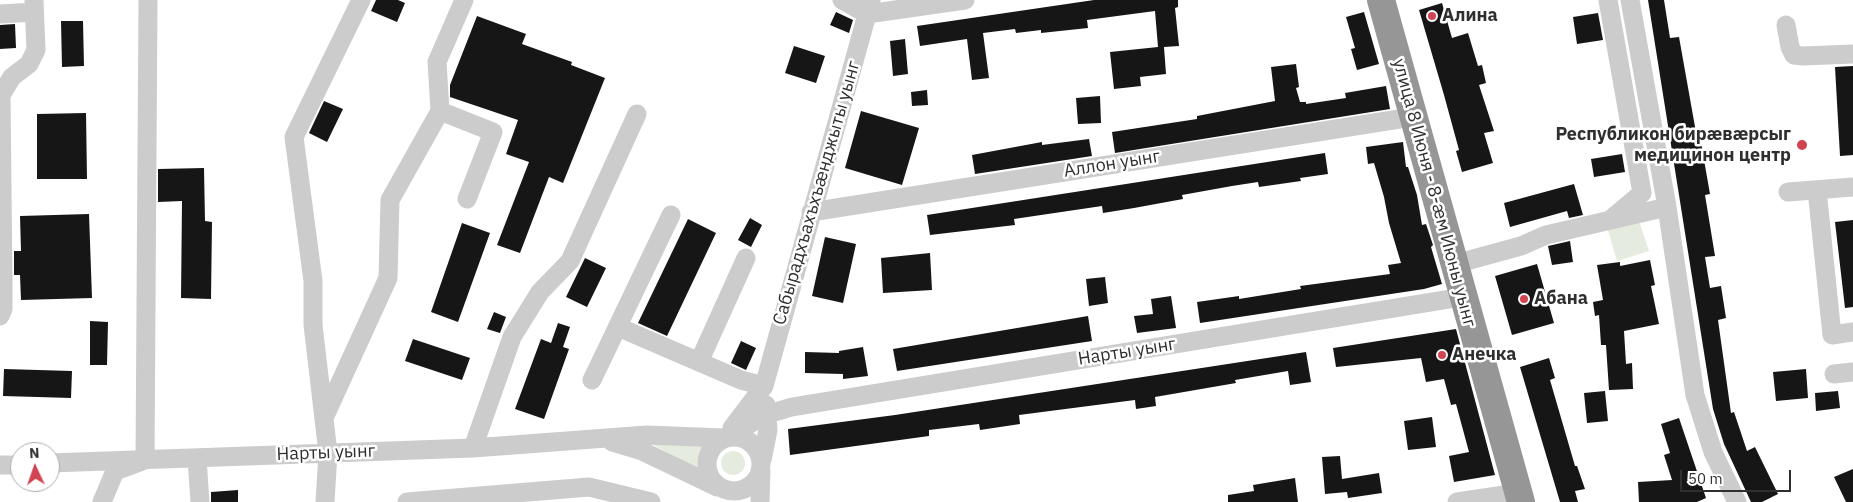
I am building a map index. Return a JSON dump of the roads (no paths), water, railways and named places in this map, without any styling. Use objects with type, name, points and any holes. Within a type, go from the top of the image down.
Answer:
[{"type":"highway","name":"улица 8 Июня - 8-ӕм Июны уынг","points":[[1382,0],[1412,117],[1520,497]]},
{"type":"street","points":[[102,502],[115,471],[144,460],[148,0]]},
{"type":"street","points":[[326,502],[328,453],[313,325],[313,281],[294,137],[361,0]]},
{"type":"street","points":[[324,420],[388,278],[390,200],[440,110],[437,62],[464,0]]},
{"type":"street","points":[[842,0],[869,7],[965,0]]},
{"type":"street","points":[[1608,0],[1642,194],[1610,220]]},
{"type":"street","points":[[1630,0],[1666,207],[1695,395],[1713,452],[1737,502]]},
{"type":"street","points":[[0,14],[34,6],[36,50],[29,64],[12,77],[1,95],[3,309],[0,316]]},
{"type":"street","name":"Сабырадхъахъхъæнджыты уынг","points":[[764,386],[869,7]]},
{"type":"street","points":[[1786,25],[1790,47],[1794,55],[1853,54]]},
{"type":"street","points":[[440,110],[493,132],[467,199]]},
{"type":"street","points":[[474,448],[512,337],[540,292],[570,260],[637,114]]},
{"type":"street","name":"Аллон уынг","points":[[811,212],[1412,117]]},
{"type":"street","points":[[1788,192],[1853,187]]},
{"type":"street","points":[[1817,190],[1832,335],[1853,332]]},
{"type":"street","points":[[1455,264],[1521,246],[1546,235],[1666,207]]},
{"type":"street","points":[[592,380],[671,215]]},
{"type":"street","points":[[699,362],[746,258]]},
{"type":"street","name":"Нарты уынг","points":[[768,422],[792,407],[1462,297]]},
{"type":"street","points":[[618,327],[741,380],[764,386]]},
{"type":"street","points":[[1834,374],[1853,372]]},
{"type":"street","points":[[760,502],[762,465],[768,422],[764,386]]},
{"type":"street","points":[[733,502],[714,484],[709,474],[708,455],[712,447],[724,438],[764,386]]},
{"type":"street","points":[[724,438],[768,422]]},
{"type":"street","name":"Нарты уынг","points":[[60,463],[474,448],[647,435],[724,438],[735,436],[752,444],[762,465],[758,478],[744,490],[733,491],[642,451],[601,439]]},
{"type":"street","points":[[197,458],[200,502]]},
{"type":"street","points":[[407,502],[589,495],[651,502]]},
{"type":"street","points":[[1457,502],[1520,497]]},
{"type":"place","name":"Алина","points":[[1432,16]]},
{"type":"place","name":"Республикон бирæвæрсыг медицинон центр","points":[[1802,145]]},
{"type":"place","name":"Абана","points":[[1524,299]]},
{"type":"place","name":"Анечка","points":[[1442,355]]}]
